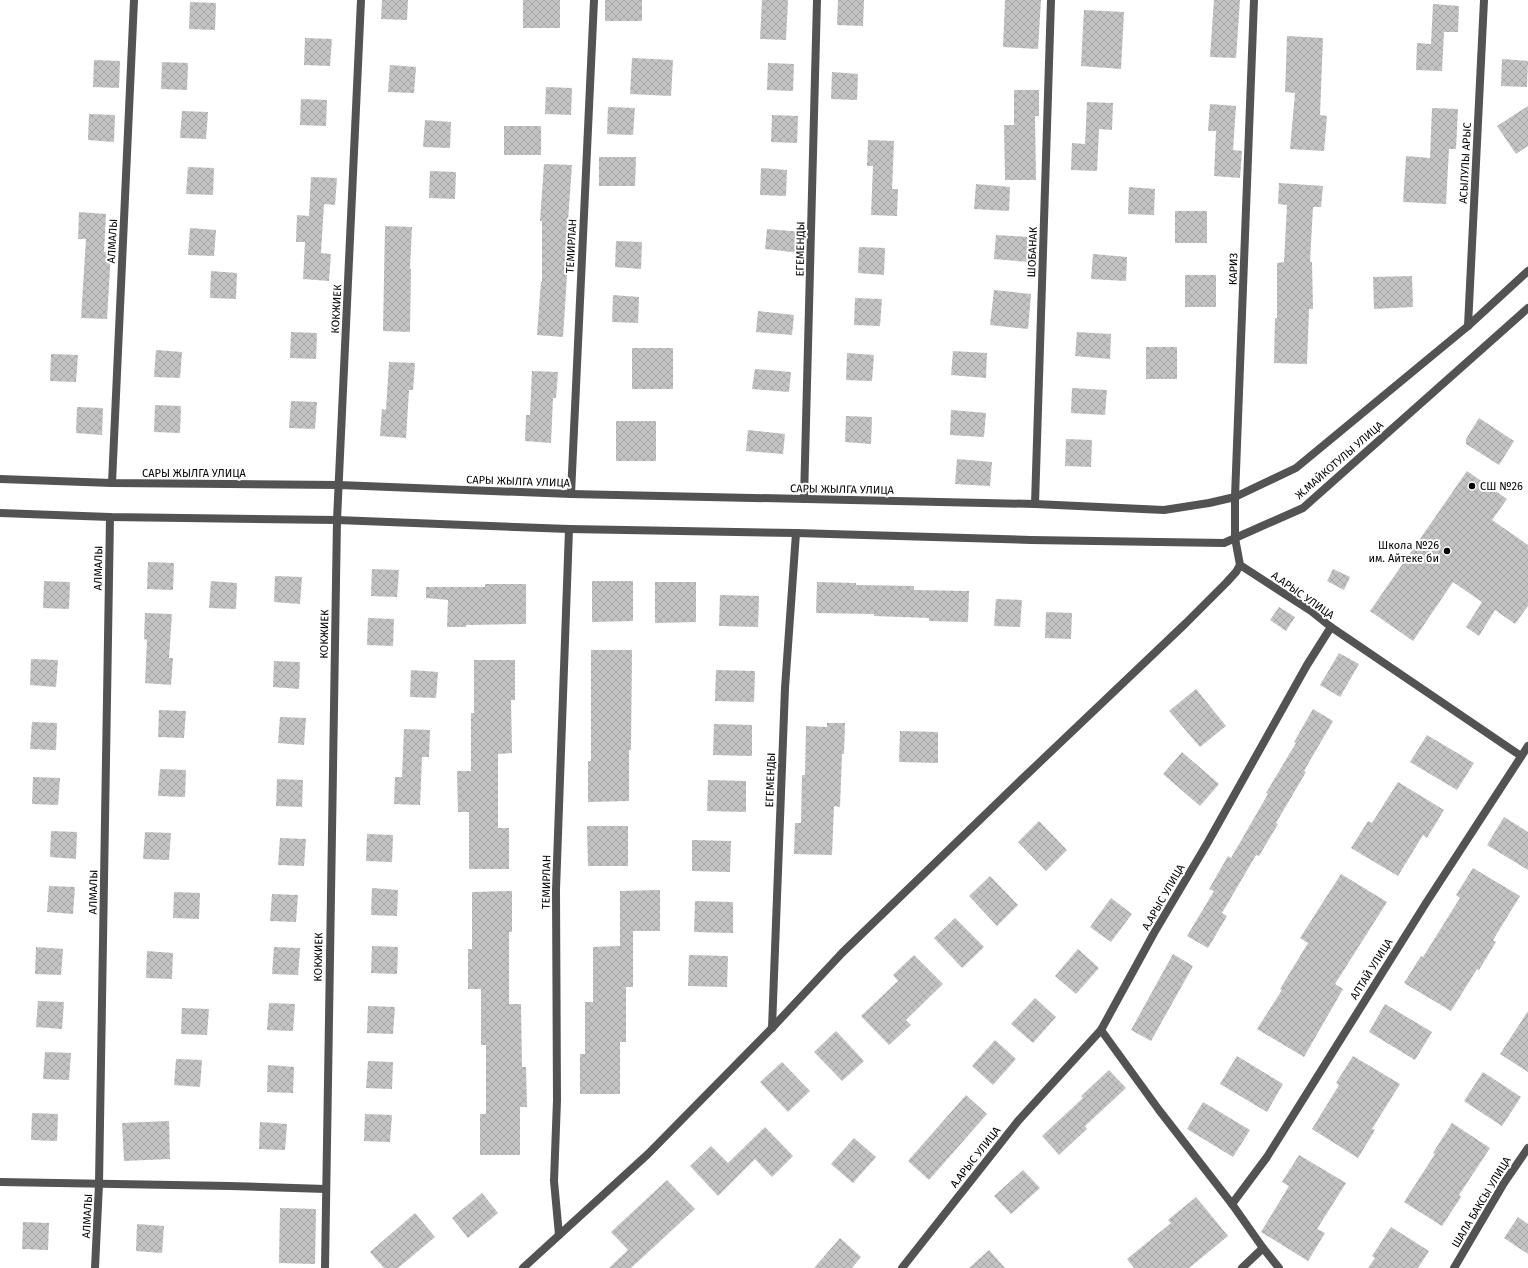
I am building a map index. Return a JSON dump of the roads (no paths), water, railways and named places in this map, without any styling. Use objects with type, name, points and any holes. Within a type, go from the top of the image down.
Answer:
[{"type":"street","name":"АЛМАЛЫ","points":[[112,483],[134,0]]},
{"type":"street","name":"КОКЖИЕК","points":[[324,1268],[337,520],[361,0]]},
{"type":"street","name":"ТЕМИРЛАН","points":[[571,494],[594,0]]},
{"type":"street","name":"ЕГЕМЕНДЫ","points":[[804,499],[817,0]]},
{"type":"street","name":"ШОБАНАК","points":[[1035,504],[1051,0]]},
{"type":"street","name":"КАРИЗ","points":[[1235,538],[1235,497],[1254,0]]},
{"type":"street","name":"АСЫЛУЛЫ АРЫС","points":[[1468,326],[1484,0]]},
{"type":"street","name":"Ж.МАЙКОТУЛЫ УЛИЦА","points":[[1035,504],[1164,510],[1209,503],[1235,497],[1296,468],[1468,326],[1528,271]]},
{"type":"street","name":"Ж.МАЙКОТУЛЫ УЛИЦА","points":[[796,533],[1031,540],[1224,543],[1303,508],[1528,308]]},
{"type":"street","name":"САРЫ ЖЫЛГА УЛИЦА","points":[[0,479],[112,483],[339,485],[571,494],[1035,504]]},
{"type":"street","points":[[0,513],[110,517],[337,520],[569,529],[796,533]]},
{"type":"street","name":"АЛМАЛЫ","points":[[95,1268],[99,1184],[110,517]]},
{"type":"street","name":"ТЕМИРЛАН","points":[[559,1235],[554,1180],[557,1100],[556,890],[569,529]]},
{"type":"street","name":"ЕГЕМЕНДЫ","points":[[772,1028],[785,688],[796,533]]},
{"type":"street","points":[[523,1268],[648,1154],[772,1028],[842,953],[1226,583],[1240,565],[1235,538]]},
{"type":"street","name":"А.АРЫС УЛИЦА","points":[[902,1268],[1018,1121],[1101,1030],[1307,665],[1332,627],[1311,611],[1240,565]]},
{"type":"street","points":[[1332,627],[1522,756]]},
{"type":"street","name":"АЛТАЙ УЛИЦА","points":[[1232,1204],[1267,1157],[1426,903],[1528,746]]},
{"type":"street","points":[[1101,1030],[1159,1110],[1232,1204],[1279,1268]]},
{"type":"street","name":"ШАЛА БАКСЫ УЛИЦА","points":[[1454,1268],[1504,1183],[1528,1148]]},
{"type":"street","points":[[0,1182],[326,1189]]},
{"type":"street","points":[[1242,1268],[1263,1248]]},
{"type":"place","name":"СШ №26","points":[[1472,486]]},
{"type":"place","name":"Школа №26 им. Айтеке би","points":[[1447,551]]}]
